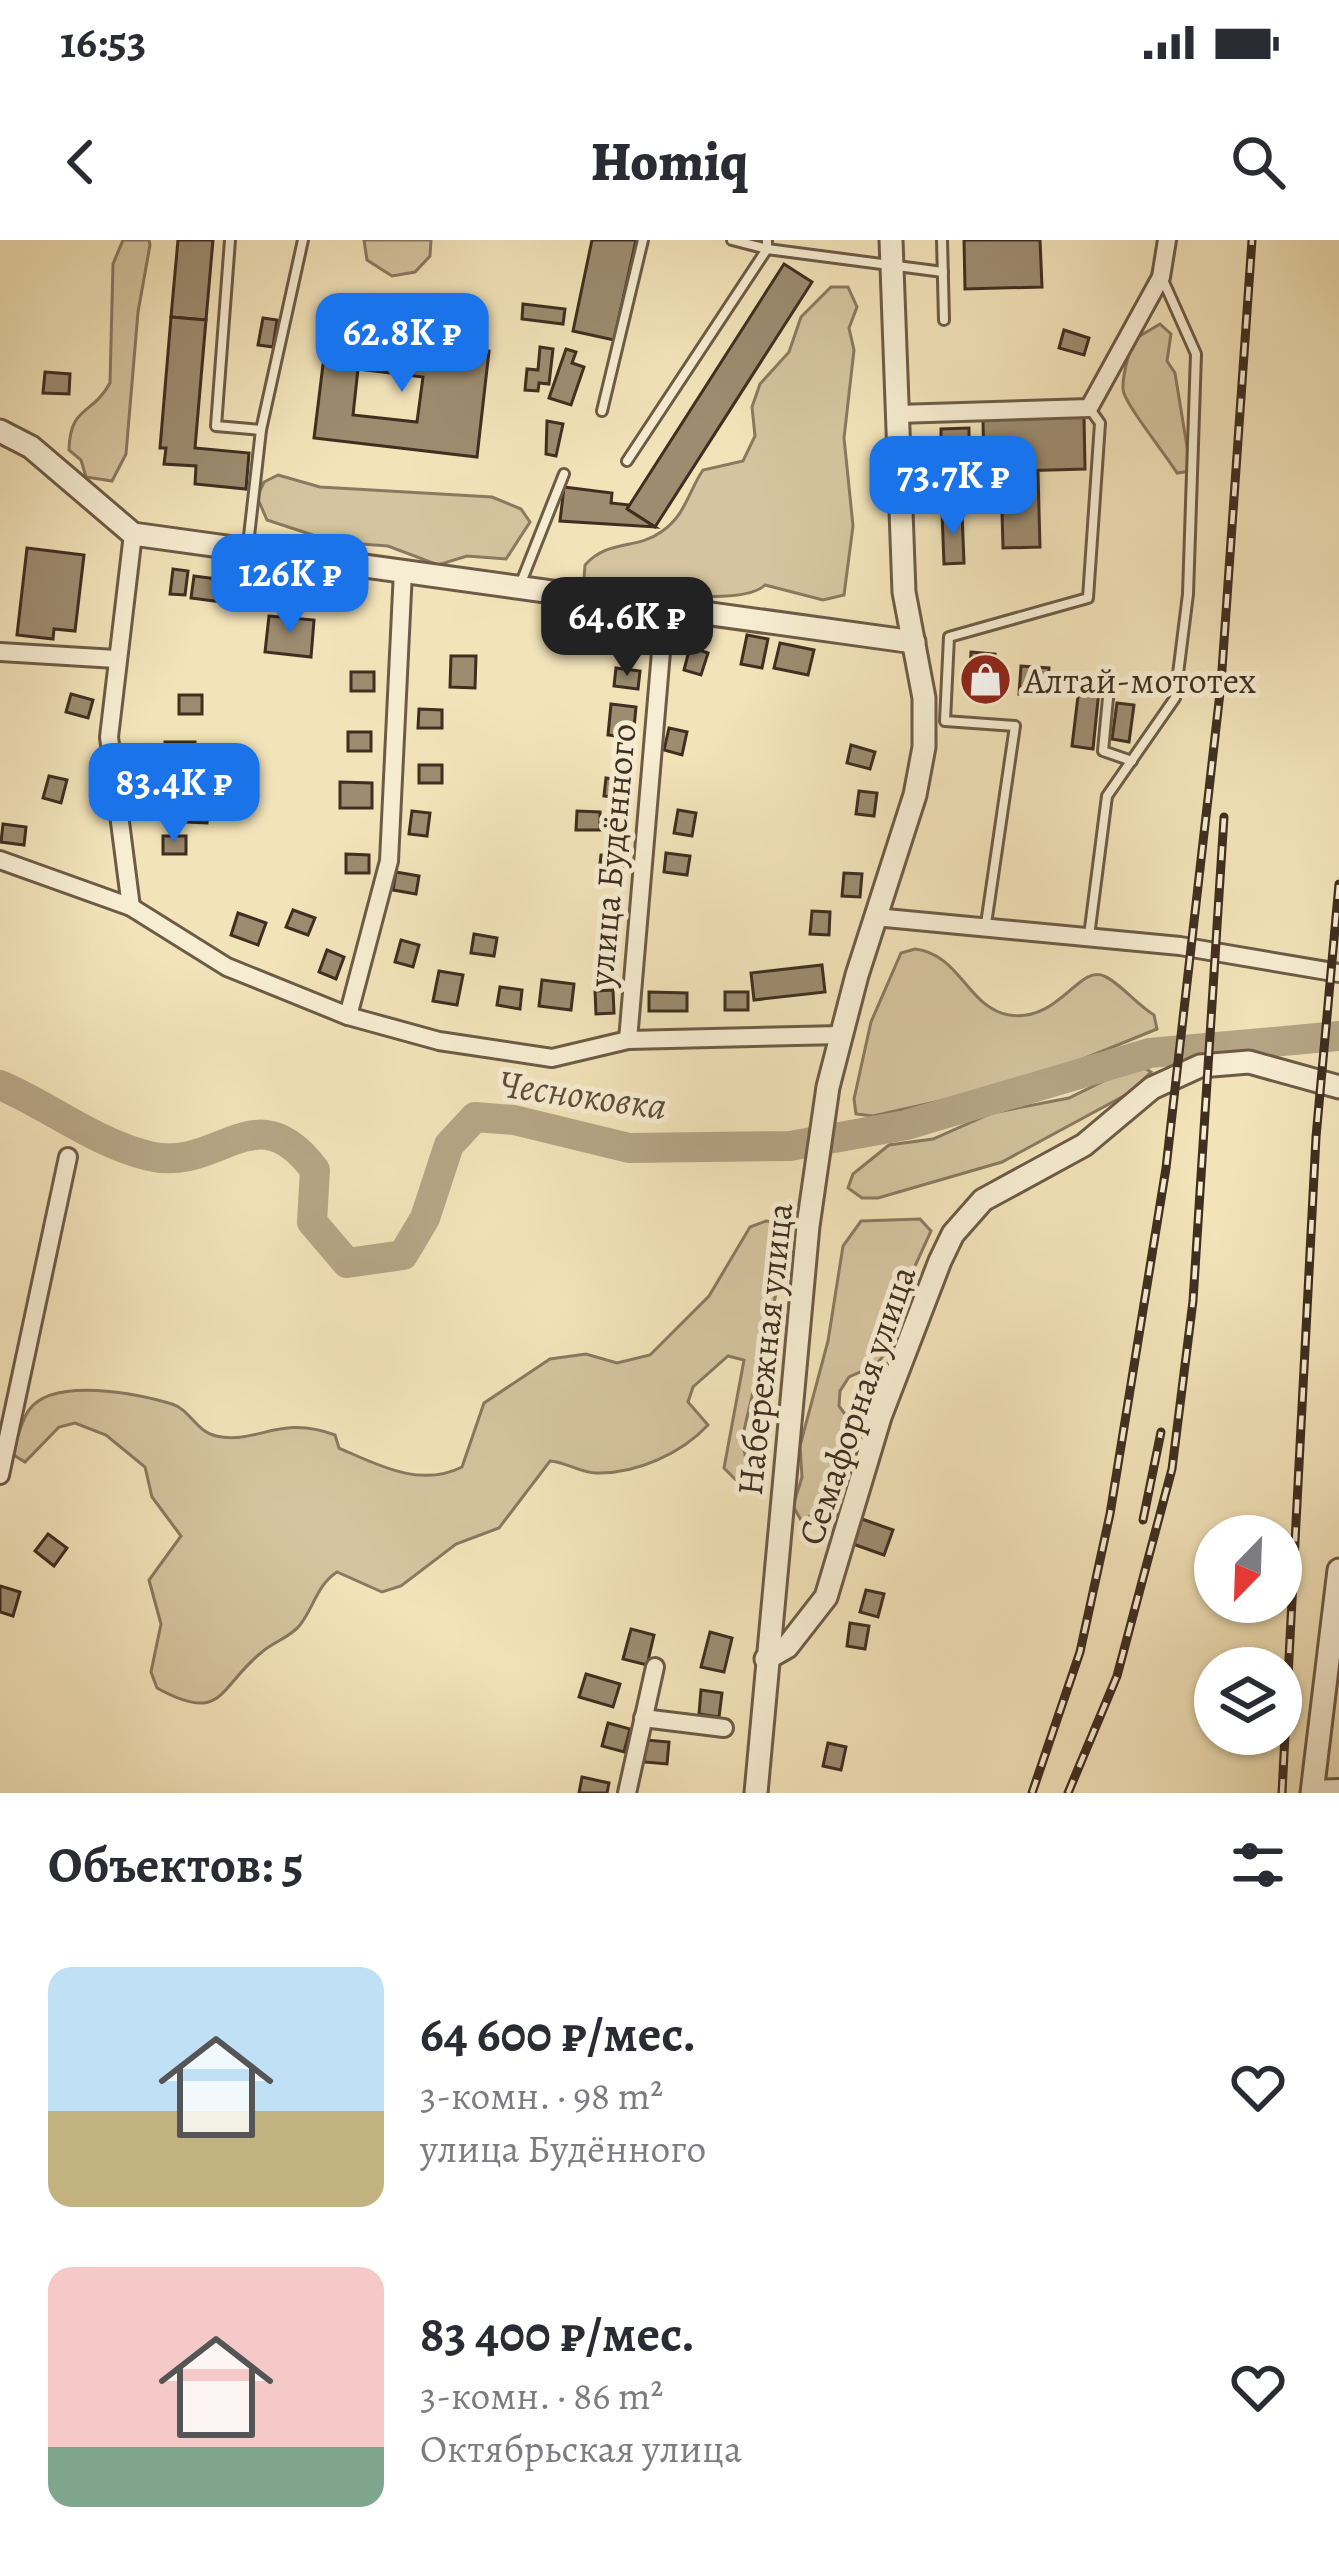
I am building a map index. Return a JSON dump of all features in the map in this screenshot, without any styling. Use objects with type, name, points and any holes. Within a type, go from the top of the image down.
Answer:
[{"type":"street","points":[[898,414],[1089,408],[1161,277],[1167,240]]},
{"type":"street","name":"Набережная улица","points":[[756,1793],[808,1226],[828,1087],[915,795],[924,746],[924,698],[904,592],[891,251]]},
{"type":"street","points":[[0,431],[31,447],[133,535],[914,642]]},
{"type":"street","points":[[131,907],[112,784],[116,659],[133,535]]},
{"type":"street","points":[[348,1016],[388,861],[403,572]]},
{"type":"street","name":"улица Будённого","points":[[628,1040],[665,605]]},
{"type":"street","points":[[0,652],[116,659]]},
{"type":"street","points":[[0,860],[131,907],[227,967],[348,1016],[439,1041],[552,1058],[628,1040],[842,1035]]},
{"type":"street","points":[[875,917],[1180,946],[1339,974]]},
{"type":"street","name":"Семафорная улица","points":[[766,1660],[807,1627],[826,1597],[880,1417],[940,1261],[953,1234],[983,1200],[1084,1145],[1152,1088],[1200,1066],[1249,1062],[1339,1087]]},
{"type":"street","points":[[0,1475],[68,1157]]},
{"type":"street","points":[[1339,1570],[1312,1791],[1339,1788]]},
{"type":"street","points":[[626,1793],[655,1667]]},
{"type":"street","points":[[644,1718],[724,1728]]},
{"type":"lane","points":[[230,240],[216,426],[261,430]]},
{"type":"lane","points":[[248,550],[261,430],[303,240]]},
{"type":"lane","points":[[602,411],[643,240]]},
{"type":"lane","points":[[732,240],[891,251],[943,272]]},
{"type":"lane","points":[[942,240],[944,320]]},
{"type":"lane","points":[[627,461],[767,245]]},
{"type":"lane","points":[[1089,938],[1107,796],[1175,698],[1188,595],[1196,354],[1161,277]]},
{"type":"lane","points":[[986,928],[1016,726],[945,721],[949,637],[1088,598],[1100,423],[1089,408]]},
{"type":"lane","points":[[520,586],[564,474]]},
{"type":"lane","points":[[1108,698],[1103,751],[1132,760]]},
{"type":"shaded area","points":[[123,240],[149,240],[150,245],[138,312],[126,454],[112,481],[86,477],[81,460],[69,450],[73,425],[110,383],[113,264]]},
{"type":"shaded area","points":[[364,240],[431,240],[430,256],[415,272],[392,276],[367,260]]},
{"type":"shaded area","points":[[831,287],[848,287],[857,307],[849,328],[854,350],[844,438],[853,526],[844,595],[823,600],[765,585],[731,596],[678,595],[584,579],[585,565],[603,551],[652,538],[669,525],[703,470],[743,461],[755,436],[752,407],[760,384],[789,352],[801,317]]},
{"type":"shaded area","points":[[1160,324],[1171,334],[1167,361],[1175,373],[1191,471],[1177,473],[1123,389],[1133,340]]},
{"type":"shaded area","points":[[278,475],[320,487],[492,497],[521,509],[530,522],[506,559],[467,556],[438,565],[388,546],[334,542],[267,520],[257,497],[264,482]]},
{"type":"shaded area","points":[[915,949],[943,960],[983,1002],[1009,1015],[1041,1011],[1086,978],[1104,976],[1154,1015],[1157,1029],[1029,1081],[873,1116],[856,1114],[854,1099],[871,1022],[901,953]]},
{"type":"shaded area","points":[[1138,1064],[1151,1072],[1131,1092],[1002,1162],[878,1198],[862,1198],[848,1188],[853,1174],[889,1145],[933,1139],[992,1113],[1069,1098]]},
{"type":"shaded area","points":[[920,1219],[931,1231],[899,1301],[887,1351],[876,1365],[849,1377],[840,1391],[839,1406],[858,1432],[845,1471],[824,1506],[801,1520],[793,1506],[802,1477],[800,1446],[828,1341],[843,1246],[861,1221]]},
{"type":"shaded area","points":[[766,1221],[783,1223],[782,1268],[742,1439],[748,1470],[741,1485],[724,1468],[744,1360],[728,1356],[693,1387],[688,1402],[708,1425],[685,1444],[643,1466],[612,1472],[590,1473],[550,1461],[499,1528],[456,1544],[401,1586],[382,1592],[337,1572],[296,1629],[262,1652],[208,1702],[179,1699],[157,1688],[151,1672],[161,1624],[149,1580],[181,1536],[152,1497],[145,1467],[106,1435],[75,1423],[59,1427],[25,1462],[12,1454],[26,1414],[40,1400],[96,1390],[172,1404],[216,1436],[315,1429],[335,1435],[339,1448],[384,1467],[415,1475],[446,1473],[462,1467],[484,1403],[550,1359],[586,1354],[617,1363],[650,1355],[709,1296],[750,1227]]},
{"type":"building","points":[[178,240],[213,240],[206,320],[171,317]]},
{"type":"building","points":[[592,240],[636,240],[614,340],[573,331]]},
{"type":"building","points":[[964,240],[1040,240],[1042,287],[965,289]]},
{"type":"building","points":[[784,264],[812,282],[655,527],[627,509]]},
{"type":"building","points":[[523,304],[565,309],[563,324],[522,319]]},
{"type":"building","points":[[171,317],[206,320],[195,448],[249,453],[246,489],[195,484],[196,466],[164,464],[166,448],[160,448]]},
{"type":"building","points":[[263,318],[277,320],[273,347],[258,345]]},
{"type":"building","points":[[1064,330],[1089,338],[1084,355],[1059,348]]},
{"type":"building","points":[[327,332],[489,351],[477,457],[314,438]],"holes":[[[358,369],[423,377],[417,422],[353,415]]]},
{"type":"building","points":[[540,347],[553,349],[549,384],[539,383],[538,391],[525,390],[527,369],[538,370]]},
{"type":"building","points":[[566,349],[576,352],[572,363],[584,367],[571,405],[549,398]]},
{"type":"building","points":[[45,372],[70,374],[69,394],[43,393]]},
{"type":"building","points":[[1084,417],[1085,469],[984,472],[983,420]]},
{"type":"building","points":[[547,421],[563,424],[556,456],[546,454]]},
{"type":"building","points":[[969,428],[969,446],[941,447],[941,429]]},
{"type":"building","points":[[942,459],[960,459],[961,498],[943,498]]},
{"type":"building","points":[[1038,473],[1040,547],[1003,548],[1001,474]]},
{"type":"building","points":[[564,487],[612,493],[611,503],[629,505],[627,509],[655,527],[560,521]]},
{"type":"building","points":[[942,512],[962,512],[964,563],[944,564]]},
{"type":"building","points":[[27,548],[84,555],[75,631],[54,629],[53,639],[17,635]]},
{"type":"building","points":[[173,569],[188,571],[185,595],[170,594]]},
{"type":"building","points":[[194,576],[225,580],[222,602],[191,598]]},
{"type":"building","points":[[269,616],[314,620],[311,657],[265,652]]},
{"type":"building","points":[[747,635],[768,639],[762,668],[741,664]]},
{"type":"building","points":[[780,643],[814,650],[808,675],[774,668]]},
{"type":"building","points":[[690,647],[708,653],[701,675],[684,670]]},
{"type":"building","points":[[971,652],[995,654],[992,692],[969,691]]},
{"type":"building","points":[[451,656],[476,656],[475,688],[450,687]]},
{"type":"building","points":[[1021,666],[1049,668],[1047,696],[1019,694]]},
{"type":"building","points":[[616,668],[640,671],[638,689],[614,686]]},
{"type":"building","points":[[351,672],[374,672],[374,691],[351,691]]},
{"type":"building","points":[[1079,688],[1099,690],[1093,749],[1072,746]]},
{"type":"building","points":[[71,694],[93,700],[88,718],[66,712]]},
{"type":"building","points":[[179,695],[202,695],[202,714],[179,714]]},
{"type":"building","points":[[1117,703],[1134,705],[1129,742],[1112,739]]},
{"type":"building","points":[[611,704],[636,707],[633,738],[608,735]]},
{"type":"building","points":[[419,709],[442,710],[442,728],[418,728]]},
{"type":"building","points":[[669,728],[687,732],[682,755],[664,750]]},
{"type":"building","points":[[348,732],[371,732],[371,751],[348,751]]},
{"type":"building","points":[[165,742],[195,742],[195,766],[164,766]]},
{"type":"building","points":[[851,745],[875,752],[870,769],[847,763]]},
{"type":"building","points":[[419,765],[442,765],[442,783],[419,783]]},
{"type":"building","points":[[49,776],[67,780],[61,803],[43,798]]},
{"type":"building","points":[[606,778],[629,781],[627,799],[604,796]]},
{"type":"building","points":[[340,782],[372,783],[372,808],[340,808]]},
{"type":"building","points":[[859,791],[877,793],[874,816],[856,814]]},
{"type":"building","points":[[188,796],[209,797],[207,823],[187,822]]},
{"type":"building","points":[[678,810],[696,813],[692,836],[674,833]]},
{"type":"building","points":[[412,811],[430,813],[427,836],[409,834]]},
{"type":"building","points":[[577,811],[600,812],[600,830],[576,830]]},
{"type":"building","points":[[3,824],[26,827],[24,845],[1,842]]},
{"type":"building","points":[[163,836],[186,836],[186,854],[163,854]]},
{"type":"building","points":[[666,853],[690,856],[687,875],[664,872]]},
{"type":"building","points":[[346,854],[369,855],[369,873],[346,873]]},
{"type":"building","points":[[601,855],[624,857],[622,875],[599,873]]},
{"type":"building","points":[[396,872],[419,876],[416,894],[393,890]]},
{"type":"building","points":[[844,873],[862,874],[860,897],[842,896]]},
{"type":"building","points":[[293,910],[315,918],[308,935],[286,927]]},
{"type":"building","points":[[812,911],[830,912],[829,935],[810,934]]},
{"type":"building","points":[[238,913],[266,923],[258,945],[231,935]]},
{"type":"building","points":[[474,934],[497,938],[494,956],[471,953]]},
{"type":"building","points":[[401,940],[419,945],[413,967],[395,962]]},
{"type":"building","points":[[327,950],[344,957],[336,979],[319,972]]},
{"type":"building","points":[[822,965],[825,992],[754,1000],[751,973]]},
{"type":"building","points":[[439,971],[463,975],[457,1005],[433,1001]]},
{"type":"building","points":[[542,980],[574,984],[571,1010],[539,1006]]},
{"type":"building","points":[[500,987],[522,990],[520,1009],[497,1005]]},
{"type":"building","points":[[613,990],[614,1013],[596,1014],[595,991]]},
{"type":"building","points":[[649,992],[687,993],[687,1011],[649,1011]]},
{"type":"building","points":[[725,992],[748,992],[748,1010],[725,1010]]},
{"type":"building","points":[[862,1519],[893,1530],[884,1555],[853,1544]]},
{"type":"building","points":[[48,1534],[67,1548],[54,1566],[35,1551]]},
{"type":"building","points":[[0,1586],[20,1592],[13,1616],[0,1612]]},
{"type":"building","points":[[866,1590],[884,1594],[878,1617],[860,1612]]},
{"type":"building","points":[[850,1623],[869,1626],[865,1649],[847,1646]]},
{"type":"building","points":[[631,1629],[654,1635],[647,1665],[623,1659]]},
{"type":"building","points":[[710,1632],[732,1638],[724,1672],[701,1667]]},
{"type":"building","points":[[586,1674],[620,1684],[613,1707],[579,1697]]},
{"type":"building","points":[[701,1690],[722,1693],[719,1717],[699,1714]]},
{"type":"building","points":[[608,1723],[630,1729],[624,1752],[602,1746]]},
{"type":"building","points":[[646,1740],[669,1742],[667,1764],[644,1762]]},
{"type":"building","points":[[828,1743],[846,1747],[841,1770],[823,1766]]},
{"type":"building","points":[[582,1777],[609,1783],[607,1793],[579,1793]]},
{"type":"waterway","name":"Чесноковка","points":[[0,1085],[109,1142],[149,1156],[174,1158],[236,1139],[274,1136],[294,1147],[315,1170],[312,1222],[347,1263],[403,1255],[425,1218],[449,1145],[475,1117],[514,1120],[629,1148],[790,1146],[906,1125],[1150,1053],[1339,1036]]},
{"type":"railway","points":[[1032,1793],[1080,1652],[1110,1514],[1166,1168],[1221,684],[1252,240]]},
{"type":"railway","points":[[1068,1793],[1117,1676],[1172,1469],[1193,1301],[1224,817]]},
{"type":"railway","points":[[1282,1793],[1316,1137],[1339,884]]},
{"type":"railway","points":[[1143,1520],[1161,1432]]},
{"type":"place","name":"Алтай-мототех","points":[[985,680]]}]
